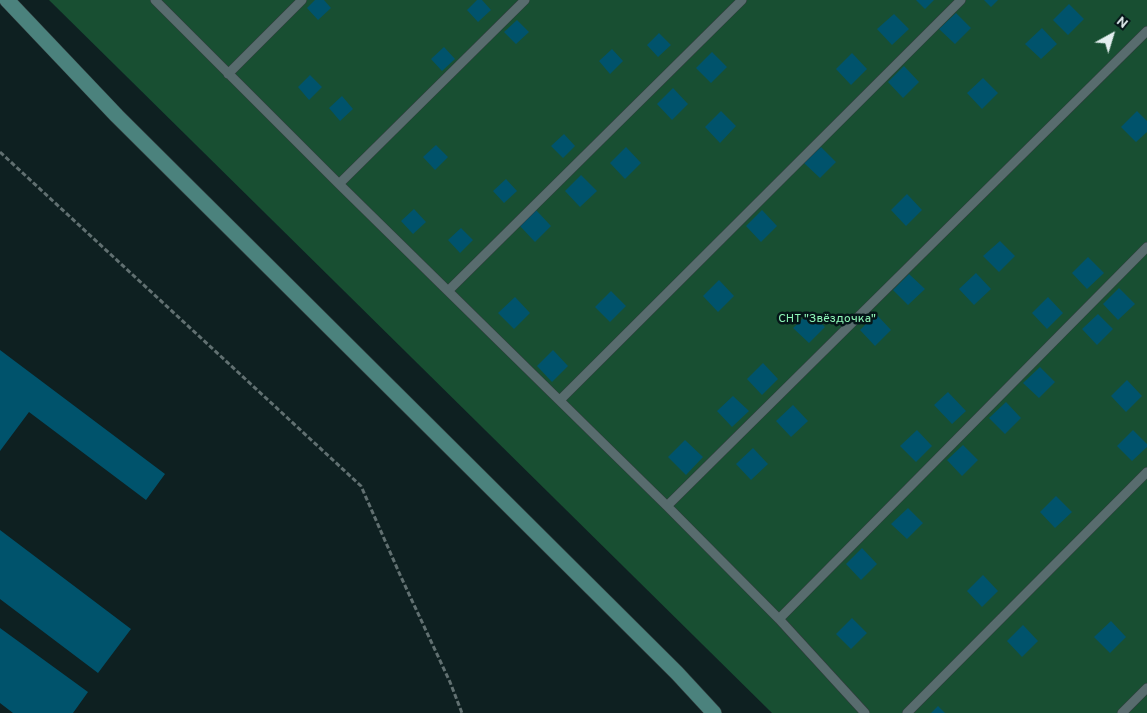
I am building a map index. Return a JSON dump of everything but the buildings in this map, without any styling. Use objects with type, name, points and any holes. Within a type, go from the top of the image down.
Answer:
[{"type":"street","points":[[7,0],[117,116],[677,673],[714,713]]},
{"type":"lane","points":[[155,0],[339,184],[668,506],[779,619],[866,713]]},
{"type":"lane","points":[[228,74],[302,0]]},
{"type":"lane","points":[[339,184],[525,0]]},
{"type":"lane","points":[[448,291],[742,0]]},
{"type":"lane","points":[[560,400],[961,0]]},
{"type":"lane","points":[[668,506],[1147,30]]},
{"type":"lane","points":[[779,619],[1147,246]]},
{"type":"lane","points":[[906,713],[1147,472]]},
{"type":"lane","points":[[1122,713],[1147,688]]},
{"type":"path","points":[[0,152],[361,486],[450,682],[462,713]]},
{"type":"green space","name":"СНТ \"Звёздочка\"","points":[[49,0],[1147,0],[1147,713],[772,713]]}]
